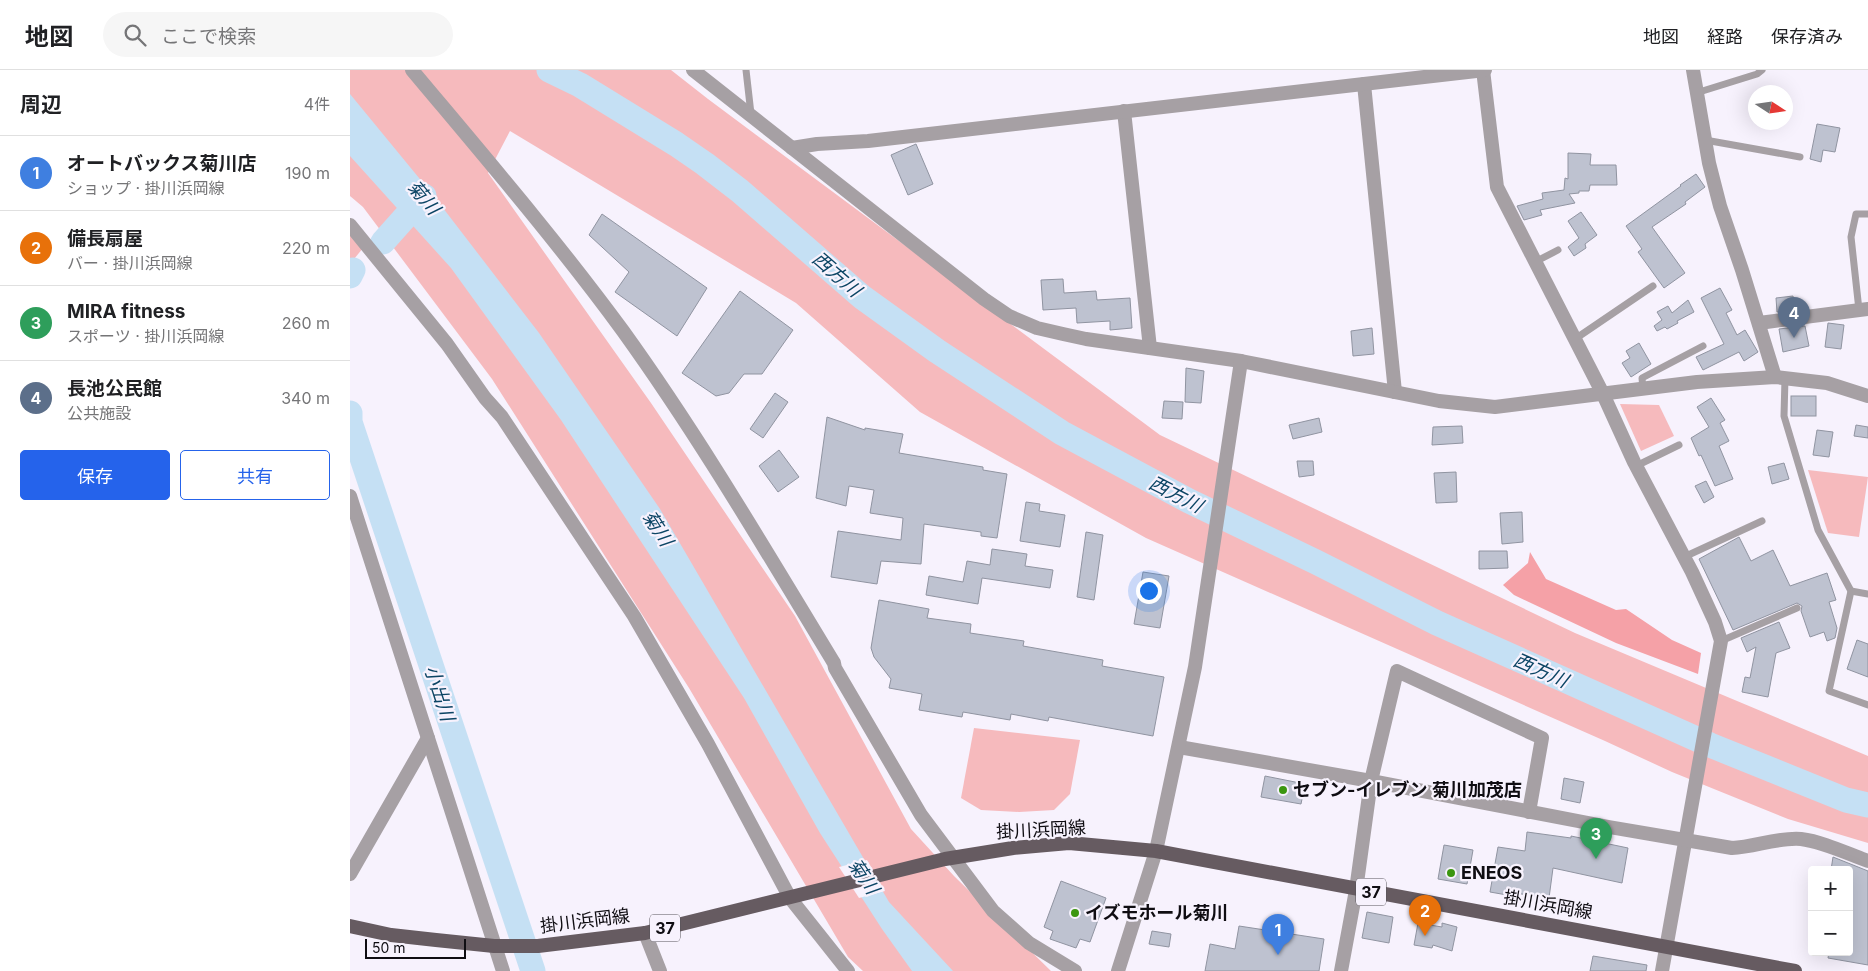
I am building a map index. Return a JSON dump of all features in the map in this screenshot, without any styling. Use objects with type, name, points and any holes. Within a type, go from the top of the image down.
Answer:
[{"type":"main road","name":"掛川浜岡線","points":[[350,926],[391,935],[499,946],[538,946],[645,933],[949,859],[1013,848],[1069,843],[1156,852],[1795,971]]},
{"type":"street","points":[[412,70],[527,207],[623,331],[684,418],[752,526],[834,663],[835,668],[921,815],[949,859],[993,910],[1029,943],[1075,971]]},
{"type":"street","points":[[693,70],[984,300],[1009,316],[1037,328],[1086,339],[1241,361],[1439,401],[1495,407],[1697,382],[1780,378],[1827,383],[1868,396]]},
{"type":"street","points":[[792,148],[817,144],[868,141],[1484,70],[1497,187],[1603,394],[1636,466],[1684,556],[1715,622],[1720,641],[1662,971]]},
{"type":"street","points":[[1693,70],[1704,140],[1720,206],[1759,323],[1780,378]]},
{"type":"street","points":[[1364,84],[1395,392]]},
{"type":"street","points":[[1124,111],[1150,348]]},
{"type":"street","points":[[350,225],[447,344],[485,398],[502,417],[634,616],[638,627],[708,744],[790,898],[848,971]]},
{"type":"street","points":[[1759,323],[1864,309]]},
{"type":"street","points":[[1121,970],[1156,852],[1195,667],[1241,361]]},
{"type":"street","points":[[350,496],[428,738],[499,946],[503,971]]},
{"type":"street","points":[[1341,971],[1356,890],[1372,780],[1397,671],[1542,738],[1529,812]]},
{"type":"street","points":[[350,874],[428,738]]},
{"type":"street","points":[[1179,747],[1372,780],[1529,812],[1732,848],[1777,840],[1801,840],[1824,844],[1868,861]]},
{"type":"street","points":[[645,933],[660,971]]},
{"type":"lane","points":[[746,70],[751,115]]},
{"type":"lane","points":[[1696,93],[1757,74],[1762,70]]},
{"type":"lane","points":[[1704,140],[1800,157]]},
{"type":"lane","points":[[1864,309],[1851,237],[1856,214],[1868,214]]},
{"type":"lane","points":[[1535,262],[1558,250]]},
{"type":"lane","points":[[1575,339],[1653,286]]},
{"type":"lane","points":[[1642,389],[1642,378],[1703,346]]},
{"type":"lane","points":[[1780,378],[1784,416],[1818,530],[1851,591],[1830,691],[1868,705]]},
{"type":"lane","points":[[1636,466],[1679,445]]},
{"type":"lane","points":[[1684,556],[1762,521]]},
{"type":"lane","points":[[1851,591],[1868,594]]},
{"type":"lane","points":[[1720,641],[1796,608]]},
{"type":"shaded area","points":[[350,70],[671,70],[1160,435],[1575,633],[1868,756],[1868,843],[1788,819],[1672,772],[1146,538],[920,412],[796,303],[510,131],[488,173],[651,403],[795,616],[911,829],[954,876],[1051,971],[863,971],[848,957],[689,688],[492,379],[363,207],[350,196]]},
{"type":"shaded area","points":[[350,235],[363,248],[350,264]]},
{"type":"shaded area","points":[[1620,404],[1659,405],[1674,436],[1641,451]]},
{"type":"shaded area","points":[[1808,470],[1868,477],[1859,537],[1828,533]]},
{"type":"shaded area","points":[[1530,552],[1546,579],[1616,610],[1626,609],[1672,640],[1701,653],[1698,674],[1616,643],[1514,595],[1503,585],[1528,563]]},
{"type":"shaded area","points":[[974,728],[1080,740],[1070,794],[1054,810],[1019,812],[981,810],[961,798]]},
{"type":"water","name":"菊川","points":[[350,94],[433,195],[539,333],[660,509],[889,902],[953,971],[912,971],[882,929],[820,833],[744,698],[561,420],[451,268],[350,156]]},
{"type":"pier","points":[[867,860],[885,891],[859,898],[839,867]]},
{"type":"building","points":[[1817,124],[1840,128],[1835,152],[1823,150],[1821,162],[1810,159]]},
{"type":"building","points":[[916,144],[933,184],[908,195],[891,155]]},
{"type":"building","points":[[1568,153],[1591,154],[1590,165],[1616,165],[1617,185],[1590,185],[1589,191],[1569,194],[1575,203],[1540,210],[1542,215],[1524,220],[1517,206],[1543,199],[1542,193],[1564,190],[1565,178],[1568,179]]},
{"type":"building","points":[[1696,174],[1705,187],[1685,202],[1686,204],[1652,227],[1685,273],[1664,288],[1638,252],[1642,249],[1626,226]]},
{"type":"building","points":[[1581,212],[1597,235],[1585,244],[1586,248],[1574,256],[1568,247],[1579,238],[1568,221]]},
{"type":"building","points":[[602,214],[707,288],[677,336],[615,292],[629,272],[589,235]]},
{"type":"building","points":[[1063,279],[1064,293],[1096,291],[1097,300],[1130,298],[1132,328],[1110,330],[1110,321],[1077,323],[1076,308],[1043,310],[1041,280]]},
{"type":"building","points":[[1720,288],[1732,310],[1726,313],[1737,335],[1745,330],[1758,352],[1744,361],[1739,352],[1703,370],[1696,357],[1724,344],[1701,298]]},
{"type":"building","points":[[740,291],[793,330],[762,374],[744,374],[729,393],[716,396],[682,373]]},
{"type":"building","points":[[1793,296],[1795,310],[1777,312],[1776,298]]},
{"type":"building","points":[[1688,300],[1694,312],[1667,329],[1665,327],[1657,331],[1654,326],[1662,320],[1657,312],[1668,306],[1672,313]]},
{"type":"building","points":[[1828,323],[1844,325],[1841,349],[1825,347]]},
{"type":"building","points":[[1805,326],[1809,346],[1783,352],[1779,329]]},
{"type":"building","points":[[1372,328],[1374,354],[1353,356],[1351,331]]},
{"type":"building","points":[[1639,343],[1651,364],[1631,377],[1622,363],[1630,358],[1626,351]]},
{"type":"building","points":[[1186,368],[1204,371],[1201,403],[1185,402]]},
{"type":"building","points":[[775,393],[788,402],[763,438],[750,429]]},
{"type":"building","points":[[1791,396],[1816,396],[1816,416],[1791,416]]},
{"type":"building","points":[[1711,398],[1725,420],[1720,423],[1729,441],[1719,446],[1733,479],[1715,486],[1691,438],[1709,427],[1697,407]]},
{"type":"building","points":[[1164,401],[1183,402],[1182,419],[1162,418]]},
{"type":"building","points":[[827,417],[865,430],[865,428],[903,434],[899,453],[983,467],[983,470],[1007,474],[997,538],[981,536],[981,532],[924,524],[921,564],[881,561],[877,584],[831,577],[838,531],[901,540],[903,518],[870,513],[874,490],[849,486],[846,506],[816,498]]},
{"type":"building","points":[[1319,418],[1322,432],[1293,439],[1289,425]]},
{"type":"building","points":[[1856,425],[1868,427],[1868,438],[1854,436]]},
{"type":"building","points":[[1462,426],[1463,443],[1432,445],[1433,427]]},
{"type":"building","points":[[1817,430],[1833,432],[1829,457],[1813,455]]},
{"type":"building","points":[[779,450],[799,477],[778,492],[759,466]]},
{"type":"building","points":[[1297,461],[1313,461],[1314,475],[1299,477]]},
{"type":"building","points":[[1784,463],[1789,479],[1772,484],[1768,467]]},
{"type":"building","points":[[1456,472],[1457,502],[1436,503],[1434,473]]},
{"type":"building","points":[[1706,481],[1714,497],[1704,503],[1695,486]]},
{"type":"building","points":[[1026,502],[1040,504],[1039,511],[1065,515],[1060,547],[1020,541]]},
{"type":"building","points":[[1522,512],[1523,542],[1502,544],[1500,513]]},
{"type":"building","points":[[1086,532],[1103,535],[1094,600],[1077,597]]},
{"type":"building","points":[[1739,537],[1751,561],[1773,550],[1790,586],[1827,573],[1836,600],[1829,602],[1837,628],[1835,638],[1827,641],[1824,632],[1810,637],[1801,611],[1802,606],[1797,603],[1733,630],[1699,559]]},
{"type":"building","points":[[992,549],[1027,554],[1025,566],[1053,570],[1050,588],[982,578],[978,604],[926,595],[929,576],[963,582],[967,561],[990,565]]},
{"type":"building","points":[[1479,551],[1507,551],[1508,568],[1479,569]]},
{"type":"building","points":[[1143,572],[1169,576],[1160,628],[1134,624]]},
{"type":"building","points":[[879,600],[929,609],[927,618],[971,624],[970,633],[1024,641],[1023,646],[1103,660],[1102,666],[1164,677],[1153,736],[1049,717],[1048,721],[1011,714],[1010,720],[963,712],[962,717],[919,710],[922,694],[889,688],[891,679],[874,657],[871,648]]},
{"type":"building","points":[[1779,622],[1790,648],[1776,653],[1768,697],[1742,692],[1745,677],[1750,678],[1756,647],[1747,652],[1741,638]]},
{"type":"building","points":[[1857,640],[1868,644],[1868,677],[1847,669]]},
{"type":"building","name":"セブン-イレブン 菊川加茂店","points":[[1265,776],[1305,784],[1301,804],[1261,797]]},
{"type":"building","points":[[1564,778],[1584,782],[1580,803],[1561,799]]},
{"type":"building","points":[[1527,832],[1571,838],[1571,836],[1628,848],[1622,883],[1553,868],[1549,898],[1508,892],[1507,895],[1490,892],[1498,847],[1525,851]]},
{"type":"building","points":[[1444,845],[1473,850],[1467,884],[1438,879]]},
{"type":"building","points":[[1833,857],[1868,871],[1868,965],[1828,958],[1828,956],[1853,956],[1853,866],[1832,866]]},
{"type":"building","name":"イズモホール菊川","points":[[1061,881],[1106,898],[1090,942],[1080,939],[1076,948],[1050,939],[1053,931],[1044,927]]},
{"type":"building","points":[[1367,912],[1393,917],[1389,943],[1362,938]]},
{"type":"building","points":[[1418,923],[1442,927],[1442,923],[1457,927],[1452,951],[1433,945],[1432,948],[1414,945]]},
{"type":"building","points":[[1239,926],[1324,939],[1319,971],[1205,971],[1210,944],[1235,949]]},
{"type":"building","points":[[1152,931],[1171,934],[1169,947],[1149,944]]},
{"type":"building","points":[[1593,956],[1647,965],[1646,971],[1590,971]]},
{"type":"waterway","name":"西方川","points":[[549,70],[580,85],[705,164],[740,191],[862,297],[937,351],[1062,433],[1189,501],[1437,623],[1710,745],[1846,800],[1868,805]]},
{"type":"waterway","name":"小出川","points":[[383,242],[424,196]]},
{"type":"waterway","name":"小出川","points":[[350,276],[353,270]]},
{"type":"waterway","name":"小出川","points":[[350,413],[350,422],[533,971]]},
{"type":"place","name":"長池公民館","points":[[1794,338]]},
{"type":"place","name":"セブン-イレブン 菊川加茂店","points":[[1283,790]]},
{"type":"place","name":"MIRA fitness","points":[[1596,859]]},
{"type":"place","name":"ENEOS","points":[[1451,873]]},
{"type":"place","name":"イズモホール菊川","points":[[1075,913]]},
{"type":"place","name":"備長扇屋","points":[[1425,936]]},
{"type":"place","name":"オートバックス菊川店","points":[[1278,955]]}]
